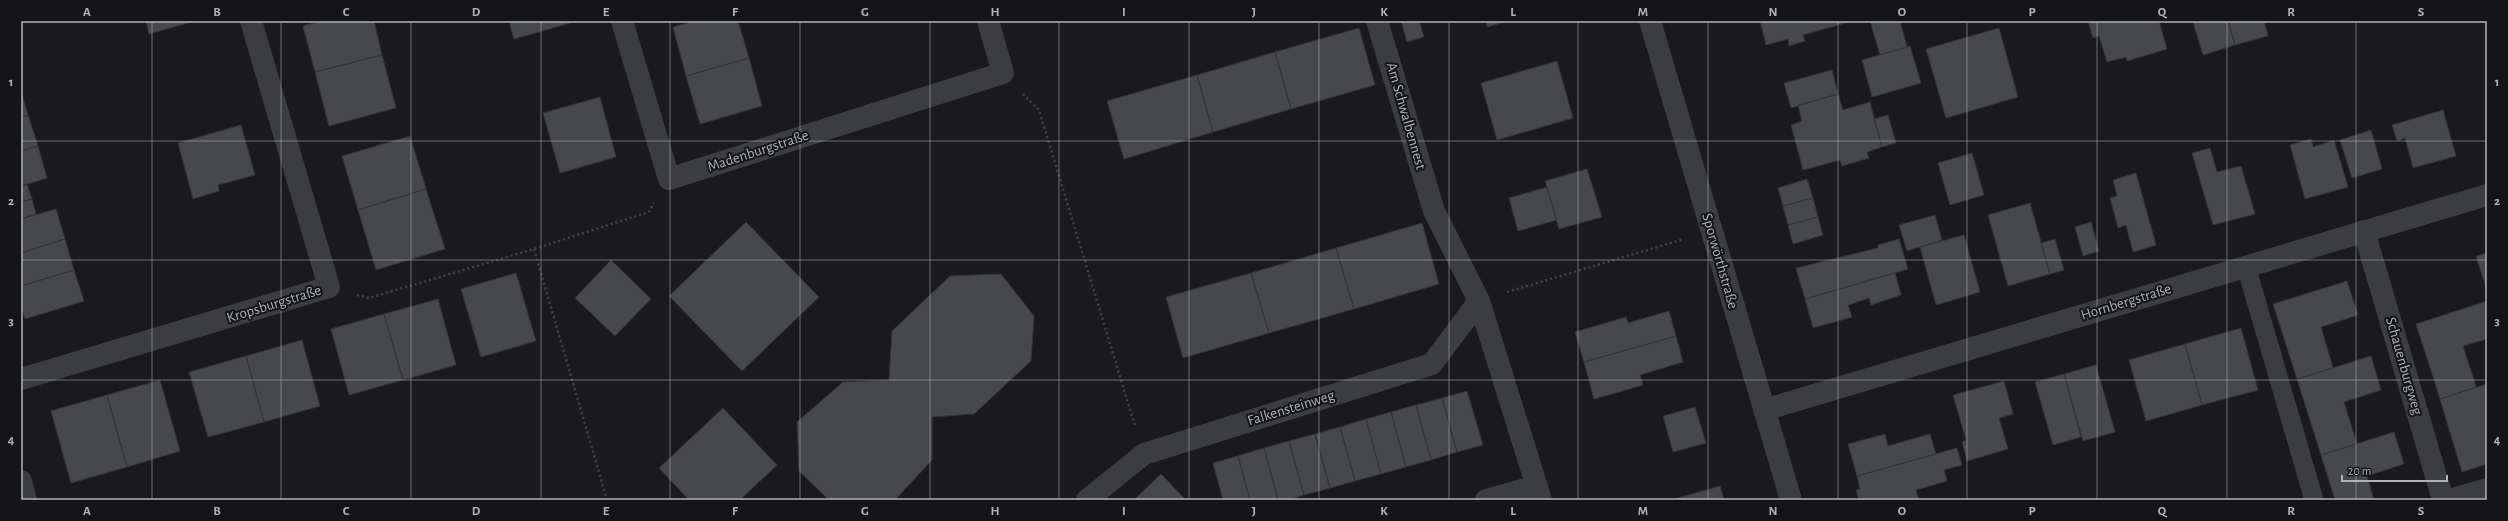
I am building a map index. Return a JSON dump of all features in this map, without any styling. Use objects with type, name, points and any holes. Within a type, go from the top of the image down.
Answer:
[{"type":"street","name":"Kropsburgstraße","points":[[21,379],[329,288],[251,21]]},
{"type":"street","points":[[622,21],[669,179]]},
{"type":"street","points":[[988,21],[1003,73]]},
{"type":"street","name":"Am Schwalbennest","points":[[1378,21],[1434,211],[1479,301]]},
{"type":"street","name":"Sporwörthstraße","points":[[1650,21],[1791,500]]},
{"type":"street","name":"Madenburgstraße","points":[[669,179],[1003,73]]},
{"type":"street","name":"Hornbergstraße","points":[[1764,410],[2487,195]]},
{"type":"street","name":"Schauenburgweg","points":[[2364,231],[2443,500]]},
{"type":"street","points":[[1479,301],[1538,493],[1486,500]]},
{"type":"street","name":"Falkensteinweg","points":[[1087,500],[1144,454],[1432,364],[1479,301]]},
{"type":"street","points":[[21,481],[26,500]]},
{"type":"street","points":[[2449,500],[2487,489]]},
{"type":"lane","points":[[2246,266],[2314,500]]},
{"type":"path","points":[[1003,73],[1039,110],[1144,454]]},
{"type":"path","points":[[329,288],[369,298],[534,249],[649,212],[669,179]]},
{"type":"path","points":[[1479,301],[1711,230]]},
{"type":"path","points":[[534,249],[607,500]]},
{"type":"building","points":[[146,21],[195,21],[149,34]]},
{"type":"building","points":[[322,21],[374,21],[382,55],[315,72],[303,26]]},
{"type":"building","points":[[509,21],[577,21],[514,39]]},
{"type":"building","points":[[694,21],[738,21],[749,58],[686,76],[673,27]]},
{"type":"building","points":[[1401,21],[1419,21],[1424,37],[1407,42]]},
{"type":"building","points":[[1486,21],[1508,21],[1487,27]]},
{"type":"building","points":[[1760,21],[1849,22],[1803,35],[1805,41],[1789,46],[1788,39],[1766,45]]},
{"type":"building","points":[[1870,21],[1900,21],[1907,47],[1880,55]]},
{"type":"building","points":[[2088,21],[2159,21],[2167,49],[2127,61],[2126,57],[2107,62],[2099,36],[2093,38]]},
{"type":"building","points":[[2228,21],[2235,45],[2203,55],[2193,22]]},
{"type":"building","points":[[2228,21],[2264,21],[2268,36],[2235,45]]},
{"type":"building","points":[[1359,28],[1375,85],[1291,109],[1275,52]]},
{"type":"building","points":[[1999,28],[2018,97],[1946,118],[1926,49]]},
{"type":"building","points":[[1910,46],[1921,83],[1872,97],[1862,60]]},
{"type":"building","points":[[1275,52],[1291,109],[1213,132],[1197,75]]},
{"type":"building","points":[[382,55],[396,108],[329,126],[315,72]]},
{"type":"building","points":[[749,58],[762,106],[700,124],[686,76]]},
{"type":"building","points":[[1557,61],[1573,118],[1497,140],[1481,83]]},
{"type":"building","points":[[1832,70],[1838,94],[1791,108],[1784,83]]},
{"type":"building","points":[[1197,75],[1213,132],[1124,159],[1107,101]]},
{"type":"building","points":[[21,91],[28,115],[21,117]]},
{"type":"building","points":[[1838,94],[1843,110],[1870,102],[1882,147],[1867,152],[1869,158],[1842,166],[1840,160],[1803,170],[1791,125],[1802,121],[1798,105]]},
{"type":"building","points":[[600,97],[616,157],[560,173],[543,113]]},
{"type":"building","points":[[2443,110],[2456,156],[2413,168],[2405,138],[2397,141],[2392,125]]},
{"type":"building","points":[[28,115],[38,146],[21,151],[21,117]]},
{"type":"building","points":[[1888,115],[1896,143],[1882,147],[1874,119]]},
{"type":"building","points":[[241,125],[255,175],[218,185],[219,191],[193,199],[178,143]]},
{"type":"building","points":[[2371,130],[2382,169],[2352,178],[2340,140]]},
{"type":"building","points":[[410,136],[426,189],[358,210],[342,156]]},
{"type":"building","points":[[2311,139],[2313,147],[2334,140],[2348,187],[2305,199],[2290,145]]},
{"type":"building","points":[[38,146],[47,178],[21,186],[21,151]]},
{"type":"building","points":[[2210,148],[2217,172],[2241,166],[2255,214],[2213,225],[2192,153]]},
{"type":"building","points":[[1972,153],[1984,195],[1950,205],[1938,163]]},
{"type":"building","points":[[1587,169],[1602,217],[1559,229],[1545,181]]},
{"type":"building","points":[[2136,173],[2156,245],[2133,252],[2126,225],[2118,228],[2110,198],[2117,196],[2113,180]]},
{"type":"building","points":[[1807,179],[1813,198],[1783,206],[1778,188]]},
{"type":"building","points":[[27,184],[32,199],[21,202],[21,186]]},
{"type":"building","points":[[1547,187],[1557,220],[1518,231],[1509,198]]},
{"type":"building","points":[[426,189],[445,249],[376,270],[358,210]]},
{"type":"building","points":[[1813,198],[1818,217],[1788,225],[1783,206]]},
{"type":"building","points":[[32,199],[36,214],[21,219],[21,202]]},
{"type":"building","points":[[2030,203],[2050,274],[2008,286],[1988,215]]},
{"type":"building","points":[[56,209],[65,239],[21,253],[21,219]]},
{"type":"building","points":[[1935,215],[1942,240],[1907,251],[1899,225]]},
{"type":"building","points":[[1818,217],[1823,235],[1793,244],[1788,225]]},
{"type":"building","points":[[746,222],[819,297],[742,371],[669,296]]},
{"type":"building","points":[[2091,222],[2099,251],[2083,256],[2075,227]]},
{"type":"building","points":[[1422,223],[1439,284],[1354,309],[1336,248]]},
{"type":"building","points":[[1964,235],[1980,292],[1936,305],[1920,247]]},
{"type":"building","points":[[65,239],[74,270],[21,286],[21,253]]},
{"type":"building","points":[[1899,239],[1908,269],[1805,299],[1796,268],[1878,248],[1878,245]]},
{"type":"building","points":[[2055,239],[2064,270],[2050,274],[2041,243]]},
{"type":"building","points":[[1336,248],[1354,309],[1269,333],[1251,273]]},
{"type":"building","points":[[2487,253],[2487,291],[2476,256]]},
{"type":"building","points":[[611,260],[651,299],[615,336],[575,298]]},
{"type":"building","points":[[74,270],[84,301],[25,319],[21,307],[21,286]]},
{"type":"building","points":[[516,273],[536,341],[481,357],[461,289]]},
{"type":"building","points":[[1251,273],[1269,333],[1183,358],[1166,297]]},
{"type":"building","points":[[1895,273],[1901,295],[1871,305],[1869,298],[1848,305],[1852,317],[1813,328],[1805,299]]},
{"type":"building","points":[[1001,274],[1034,316],[1031,361],[974,414],[932,417],[932,460],[895,500],[829,500],[799,471],[797,422],[843,382],[889,380],[892,331],[950,276]]},
{"type":"building","points":[[2347,281],[2358,315],[2321,327],[2333,368],[2297,379],[2273,304]]},
{"type":"building","points":[[438,299],[456,365],[403,380],[384,314]]},
{"type":"building","points":[[2487,301],[2487,339],[2463,346],[2476,387],[2440,399],[2416,324]]},
{"type":"building","points":[[1669,311],[1676,336],[1584,362],[1575,332],[1626,317],[1628,323]]},
{"type":"building","points":[[384,314],[403,380],[349,395],[331,329]]},
{"type":"building","points":[[2241,328],[2258,390],[2202,405],[2185,344]]},
{"type":"building","points":[[1676,336],[1683,362],[1640,375],[1643,385],[1594,399],[1584,362]]},
{"type":"building","points":[[302,340],[320,406],[264,422],[246,356]]},
{"type":"building","points":[[2185,344],[2202,405],[2146,421],[2129,360]]},
{"type":"building","points":[[246,356],[264,422],[208,437],[189,372]]},
{"type":"building","points":[[2371,356],[2381,390],[2344,402],[2357,444],[2321,455],[2297,379]]},
{"type":"building","points":[[2096,365],[2115,432],[2083,441],[2064,374]]},
{"type":"building","points":[[2064,374],[2081,437],[2053,445],[2035,382]]},
{"type":"building","points":[[160,380],[180,451],[127,467],[107,395]]},
{"type":"building","points":[[2004,381],[2013,414],[1999,418],[2008,449],[1967,461],[1962,442],[1966,440],[1953,395]]},
{"type":"building","points":[[2487,384],[2487,464],[2462,472],[2440,399]]},
{"type":"building","points":[[1467,391],[1483,445],[1457,452],[1442,398]]},
{"type":"building","points":[[107,395],[127,467],[71,483],[51,411]]},
{"type":"building","points":[[1442,398],[1457,452],[1431,460],[1416,405]]},
{"type":"building","points":[[1416,405],[1431,460],[1406,467],[1391,412]]},
{"type":"building","points":[[1695,407],[1706,443],[1673,452],[1663,416]]},
{"type":"building","points":[[723,408],[777,465],[740,500],[689,500],[659,468]]},
{"type":"building","points":[[1391,412],[1406,467],[1381,474],[1366,419]]},
{"type":"building","points":[[1366,419],[1381,474],[1355,481],[1340,427]]},
{"type":"building","points":[[1340,427],[1355,481],[1330,488],[1315,434]]},
{"type":"building","points":[[2394,432],[2404,464],[2367,476],[2374,500],[2335,500],[2321,455]]},
{"type":"building","points":[[1315,434],[1330,488],[1304,495],[1289,441]]},
{"type":"building","points":[[1885,434],[1888,446],[1930,434],[1936,454],[1857,476],[1848,444]]},
{"type":"building","points":[[1289,441],[1304,495],[1289,500],[1278,500],[1264,448]]},
{"type":"building","points":[[1264,448],[1278,500],[1250,500],[1238,456]]},
{"type":"building","points":[[1957,448],[1962,465],[1944,470],[1947,481],[1916,490],[1919,500],[1859,500],[1856,490],[1860,489],[1857,476]]},
{"type":"building","points":[[1238,456],[1250,500],[1223,500],[1213,463]]},
{"type":"building","points":[[1161,474],[1186,500],[1134,500]]},
{"type":"building","points":[[1720,486],[1724,500],[1671,500]]}]
